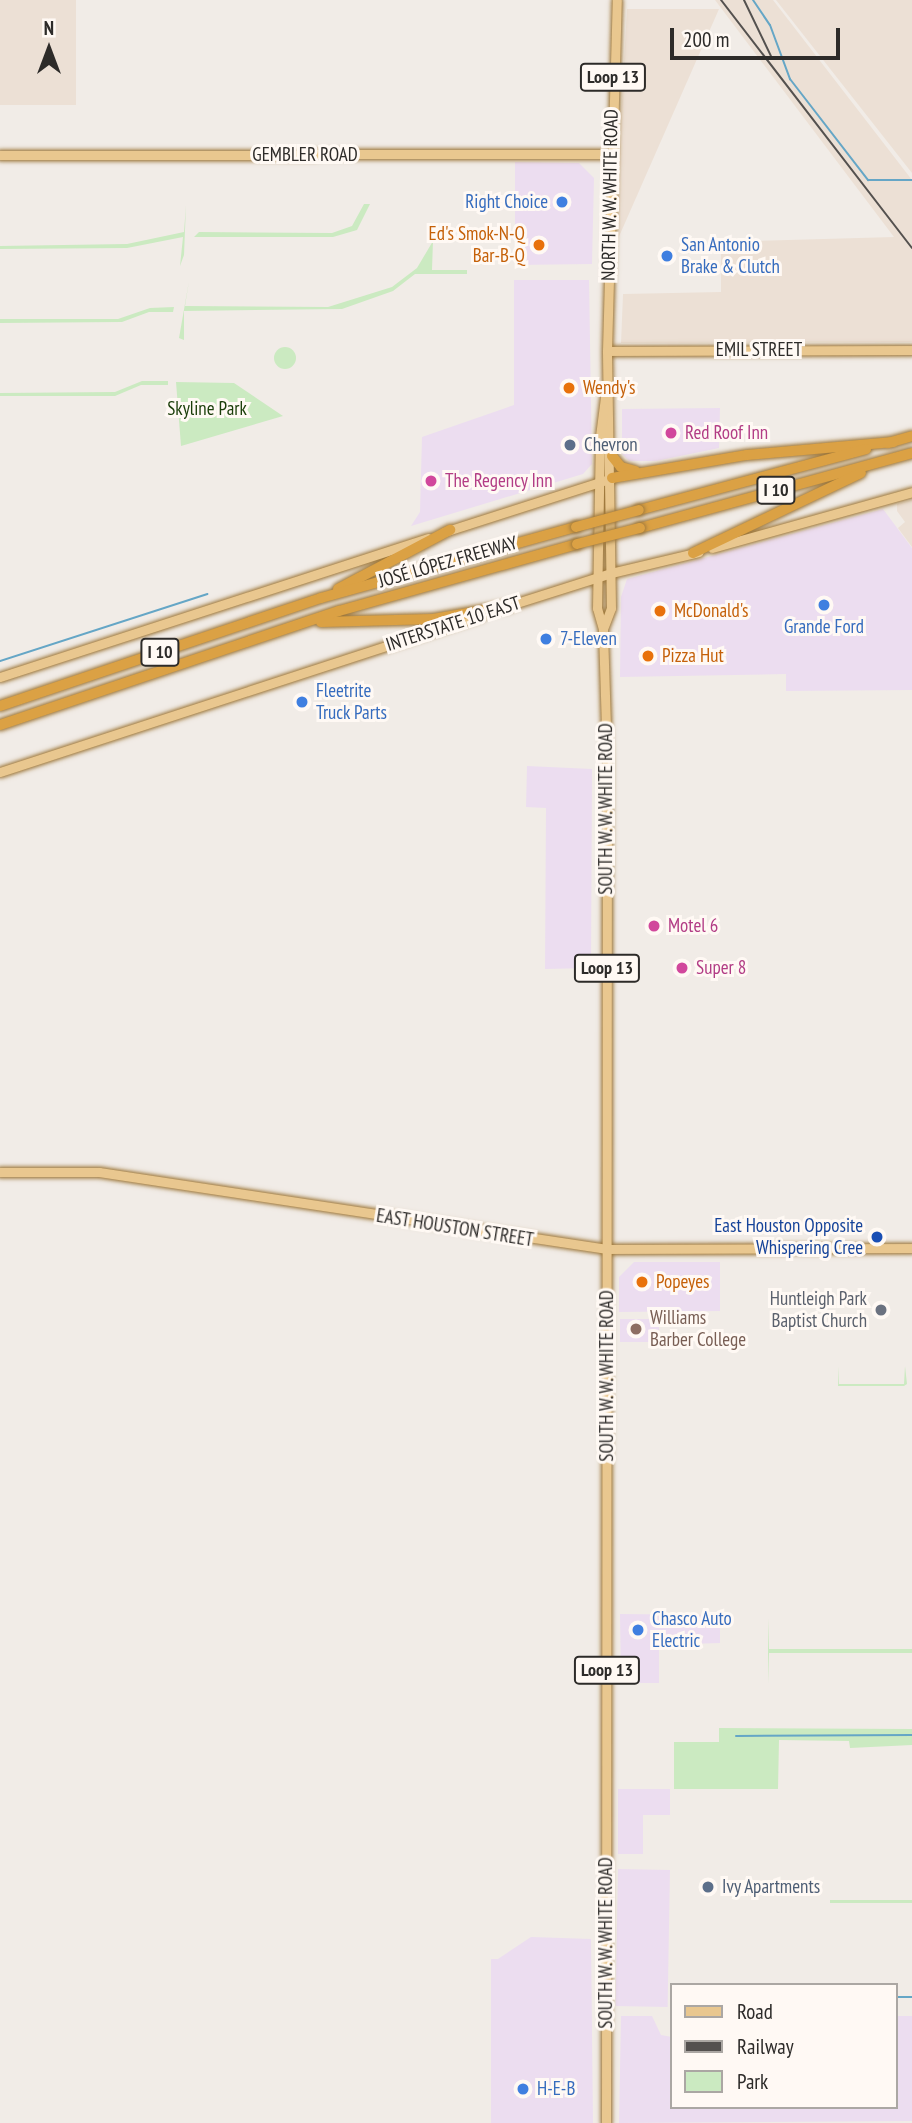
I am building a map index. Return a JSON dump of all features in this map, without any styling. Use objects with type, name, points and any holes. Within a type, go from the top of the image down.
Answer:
[{"type":"highway","name":"JOSÉ LÓPEZ FREEWAY","points":[[0,706],[321,598],[912,436]]},
{"type":"highway","points":[[612,478],[747,455],[893,442]]},
{"type":"highway","name":"JOSÉ LÓPEZ FREEWAY","points":[[0,725],[290,626],[912,453]]},
{"type":"highway","points":[[612,456],[621,467],[642,472]]},
{"type":"highway","points":[[693,553],[893,458]]},
{"type":"highway","points":[[321,598],[450,530]]},
{"type":"highway","points":[[290,626],[326,621],[444,618],[510,606]]},
{"type":"main road","name":"NORTH W. W. WHITE ROAD","points":[[598,480],[606,390],[610,154],[617,0]]},
{"type":"main road","name":"GEMBLER ROAD","points":[[0,155],[610,154]]},
{"type":"main road","name":"EMIL STREET","points":[[607,351],[912,350]]},
{"type":"main road","name":"NORTH W. W. WHITE ROAD","points":[[606,390],[612,456],[611,573]]},
{"type":"main road","points":[[0,677],[598,480],[612,478]]},
{"type":"main road","name":"SOUTH W. W. WHITE ROAD","points":[[598,480],[597,608],[603,629],[607,1249],[606,2123]]},
{"type":"main road","name":"INTERSTATE 10 EAST","points":[[0,772],[611,573],[912,492]]},
{"type":"main road","name":"SOUTH W. W. WHITE ROAD","points":[[603,629],[611,608],[611,573]]},
{"type":"main road","name":"EAST HOUSTON STREET","points":[[0,1172],[99,1172],[607,1249],[912,1248]]},
{"type":"shaded area","points":[[0,0],[76,0],[76,105],[0,105]]},
{"type":"shaded area","points":[[715,0],[773,0],[912,180],[912,342],[621,343],[623,294],[721,292],[721,242],[894,237]]},
{"type":"shaded area","points":[[776,0],[912,0],[912,173]]},
{"type":"shaded area","points":[[627,9],[719,9],[617,241],[619,156]]},
{"type":"shaded area","points":[[515,162],[579,163],[594,178],[592,264],[515,265]]},
{"type":"shaded area","points":[[514,280],[589,280],[592,464],[583,474],[411,526],[420,512],[422,437],[514,405]]},
{"type":"shaded area","points":[[720,408],[719,448],[656,461],[629,461],[622,454],[622,409]]},
{"type":"shaded area","points":[[912,500],[912,547],[898,528],[905,522],[897,511],[897,504]]},
{"type":"shaded area","points":[[883,509],[912,548],[912,690],[786,691],[786,674],[620,677],[621,597],[627,579]]},
{"type":"shaded area","points":[[527,766],[592,769],[591,968],[545,969],[546,808],[526,807]]},
{"type":"shaded area","points":[[634,1262],[720,1262],[720,1311],[619,1312],[619,1277]]},
{"type":"shaded area","points":[[620,1319],[659,1319],[659,1342],[620,1342]]},
{"type":"shaded area","points":[[620,1614],[720,1615],[720,1643],[659,1645],[659,1683],[621,1683]]},
{"type":"shaded area","points":[[618,1789],[670,1789],[670,1815],[643,1815],[643,1854],[618,1854]]},
{"type":"shaded area","points":[[618,1869],[670,1870],[668,2007],[616,2006]]},
{"type":"shaded area","points":[[531,1937],[591,1939],[593,2123],[491,2123],[491,1959],[498,1959]]},
{"type":"shaded area","points":[[621,2016],[652,2016],[661,2035],[670,2037],[670,2109],[898,2109],[898,2016],[912,2016],[912,2121],[619,2123]]},
{"type":"green space","points":[[364,204],[370,204],[357,230],[333,237],[194,237],[199,232],[332,233],[352,226]]},
{"type":"green space","points":[[186,205],[184,255],[180,266],[183,237],[127,248],[0,249],[0,246],[127,244],[184,232]]},
{"type":"green space","points":[[433,241],[432,270],[467,270],[467,274],[415,274],[393,291],[342,309],[184,311],[184,340],[179,338],[189,281],[185,306],[328,307],[392,287],[417,268]]},
{"type":"green space","points":[[174,307],[173,312],[149,312],[122,322],[0,323],[0,319],[118,319],[150,308]]},
{"type":"green space","points":[[281,347],[289,347],[296,354],[296,362],[289,369],[281,369],[274,362],[274,354]]},
{"type":"green space","points":[[142,381],[168,381],[168,385],[141,385],[115,396],[0,396],[0,393],[115,392]]},
{"type":"green space","name":"Skyline Park","points":[[176,382],[234,383],[283,416],[181,446]]},
{"type":"green space","points":[[839,1366],[839,1384],[904,1384],[905,1366],[907,1384],[838,1386]]},
{"type":"green space","points":[[768,1618],[769,1649],[912,1649],[912,1653],[769,1653],[768,1684]]},
{"type":"green space","points":[[719,1728],[912,1729],[912,1745],[850,1748],[849,1741],[779,1740],[778,1789],[674,1789],[674,1742],[719,1742]]},
{"type":"green space","points":[[830,1900],[912,1900],[912,1903],[830,1903]]},
{"type":"waterway","points":[[753,0],[770,25],[790,79],[868,180],[912,180]]},
{"type":"waterway","points":[[0,661],[207,594]]},
{"type":"waterway","points":[[736,1736],[912,1735]]},
{"type":"waterway","points":[[898,1997],[912,1997]]},
{"type":"railway","points":[[721,0],[912,248]]},
{"type":"railway","points":[[744,0],[771,56]]},
{"type":"place","name":"Right Choice","points":[[562,202]]},
{"type":"place","name":"Ed's Smok-N-Q Bar-B-Q","points":[[539,245]]},
{"type":"place","name":"San Antonio Brake & Clutch","points":[[667,256]]},
{"type":"place","name":"Wendy's","points":[[569,388]]},
{"type":"place","name":"Red Roof Inn","points":[[671,433]]},
{"type":"place","name":"Chevron","points":[[570,445]]},
{"type":"place","name":"The Regency Inn","points":[[431,481]]},
{"type":"place","name":"Grande Ford","points":[[824,605]]},
{"type":"place","name":"McDonald's","points":[[660,611]]},
{"type":"place","name":"7-Eleven","points":[[546,639]]},
{"type":"place","name":"Pizza Hut","points":[[648,656]]},
{"type":"place","name":"Fleetrite Truck Parts","points":[[302,702]]},
{"type":"place","name":"Motel 6","points":[[654,926]]},
{"type":"place","name":"Super 8","points":[[682,968]]},
{"type":"place","name":"East Houston Opposite Whispering Cree","points":[[877,1237]]},
{"type":"place","name":"Popeyes","points":[[642,1282]]},
{"type":"place","name":"Huntleigh Park Baptist Church","points":[[881,1310]]},
{"type":"place","name":"Williams Barber College","points":[[636,1329]]},
{"type":"place","name":"Chasco Auto Electric","points":[[638,1630]]},
{"type":"place","name":"Ivy Apartments","points":[[708,1887]]},
{"type":"place","name":"H-E-B","points":[[523,2089]]}]
